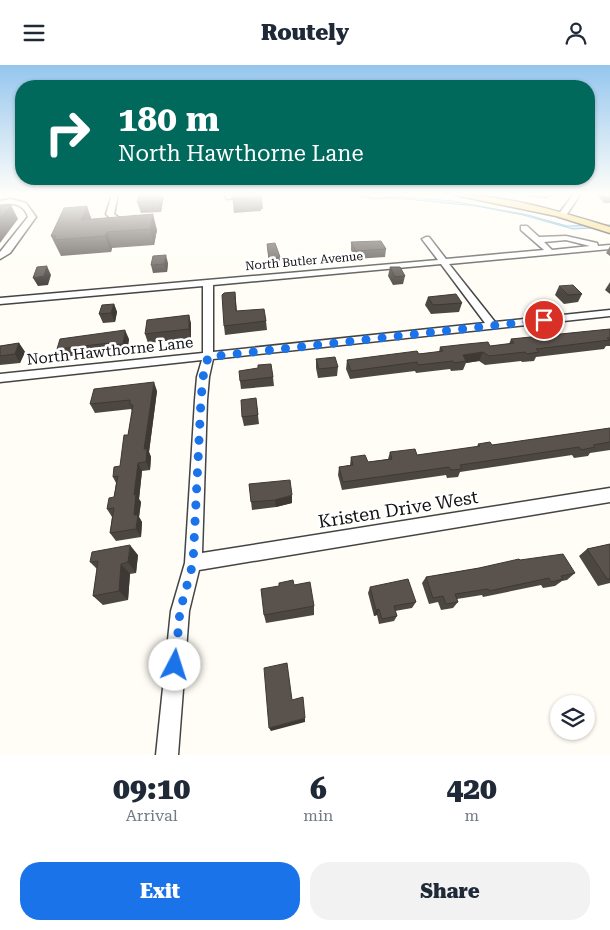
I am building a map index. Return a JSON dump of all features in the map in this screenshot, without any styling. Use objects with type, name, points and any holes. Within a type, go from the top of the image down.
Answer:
[{"type":"street","points":[[0,256],[7,251],[25,227]]},
{"type":"street","points":[[524,228],[550,252]]},
{"type":"street","points":[[537,240],[566,238],[591,243],[598,248]]},
{"type":"street","points":[[426,239],[492,325]]},
{"type":"street","name":"North Butler Avenue","points":[[0,301],[610,247]]},
{"type":"street","points":[[167,755],[180,611],[193,563],[201,400],[203,377],[208,357],[208,282]]},
{"type":"street","name":"North Hawthorne Lane","points":[[0,378],[610,313]]},
{"type":"street","name":"Kristen Drive West","points":[[193,563],[610,495]]},
{"type":"water","points":[[567,227],[606,227],[573,229]]},
{"type":"building","points":[[55,227],[150,227],[150,229],[107,232],[105,236],[54,240],[56,236],[51,236]]},
{"type":"building","points":[[381,241],[386,249],[356,251],[351,242]]},
{"type":"building","points":[[275,243],[280,257],[269,258],[267,244]]},
{"type":"building","points":[[166,255],[164,264],[151,265],[153,256]]},
{"type":"building","points":[[47,266],[44,276],[33,278],[37,267]]},
{"type":"building","points":[[390,267],[400,267],[405,276],[395,277]]},
{"type":"building","points":[[573,285],[582,294],[568,295],[559,286]]},
{"type":"building","points":[[235,292],[236,311],[264,309],[266,321],[224,326],[222,295]]},
{"type":"building","points":[[456,294],[462,303],[433,305],[428,297]]},
{"type":"building","points":[[114,304],[111,313],[99,314],[102,305]]},
{"type":"building","points":[[189,315],[189,329],[145,334],[147,320]]},
{"type":"building","points":[[610,329],[610,338],[607,338],[610,340],[536,349],[539,352],[527,354],[525,352],[489,356],[483,352],[463,355],[466,361],[454,363],[453,361],[418,365],[417,362],[351,371],[347,360],[417,351],[419,354],[443,351],[440,347],[467,344],[488,342],[490,346],[514,343],[511,339]]},
{"type":"building","points":[[125,330],[123,344],[109,345],[110,343],[57,349],[60,339]]},
{"type":"building","points":[[19,343],[15,354],[0,356],[0,346]]},
{"type":"building","points":[[335,357],[338,367],[319,369],[316,359]]},
{"type":"building","points":[[271,364],[273,377],[240,381],[239,371],[258,368],[258,365]]},
{"type":"building","points":[[154,382],[144,449],[147,449],[146,462],[138,463],[134,495],[136,494],[134,515],[138,515],[136,529],[110,533],[114,508],[107,509],[109,498],[114,497],[118,476],[113,477],[114,467],[120,466],[124,435],[128,435],[133,405],[130,405],[130,400],[90,404],[94,389]]},
{"type":"building","points":[[256,398],[258,415],[242,417],[241,400]]},
{"type":"building","points":[[610,428],[610,442],[593,445],[595,447],[581,450],[579,447],[460,465],[462,469],[451,470],[449,467],[343,482],[339,467],[353,465],[351,457],[365,455],[368,462],[392,459],[390,452],[415,449],[417,455],[480,446],[478,444],[490,442],[492,445]]},
{"type":"building","points":[[290,480],[292,495],[275,500],[251,502],[249,484]]},
{"type":"building","points":[[610,544],[610,579],[607,579],[587,549]]},
{"type":"building","points":[[130,545],[128,562],[121,564],[119,591],[93,596],[98,561],[90,562],[92,552]]},
{"type":"building","points":[[563,554],[575,573],[561,576],[563,579],[551,582],[549,578],[489,591],[488,589],[455,594],[458,602],[446,604],[443,596],[433,598],[426,577],[519,559]]},
{"type":"building","points":[[408,579],[416,602],[394,606],[397,616],[382,619],[379,609],[376,610],[370,587]]},
{"type":"building","points":[[293,580],[294,585],[310,582],[314,606],[264,615],[261,589],[279,586],[279,583]]},
{"type":"building","points":[[287,663],[292,700],[303,697],[305,718],[269,728],[264,668]]},
{"type":"route","points":[[175,665],[180,611],[193,563],[201,400],[203,377],[208,357],[544,320]]}]
